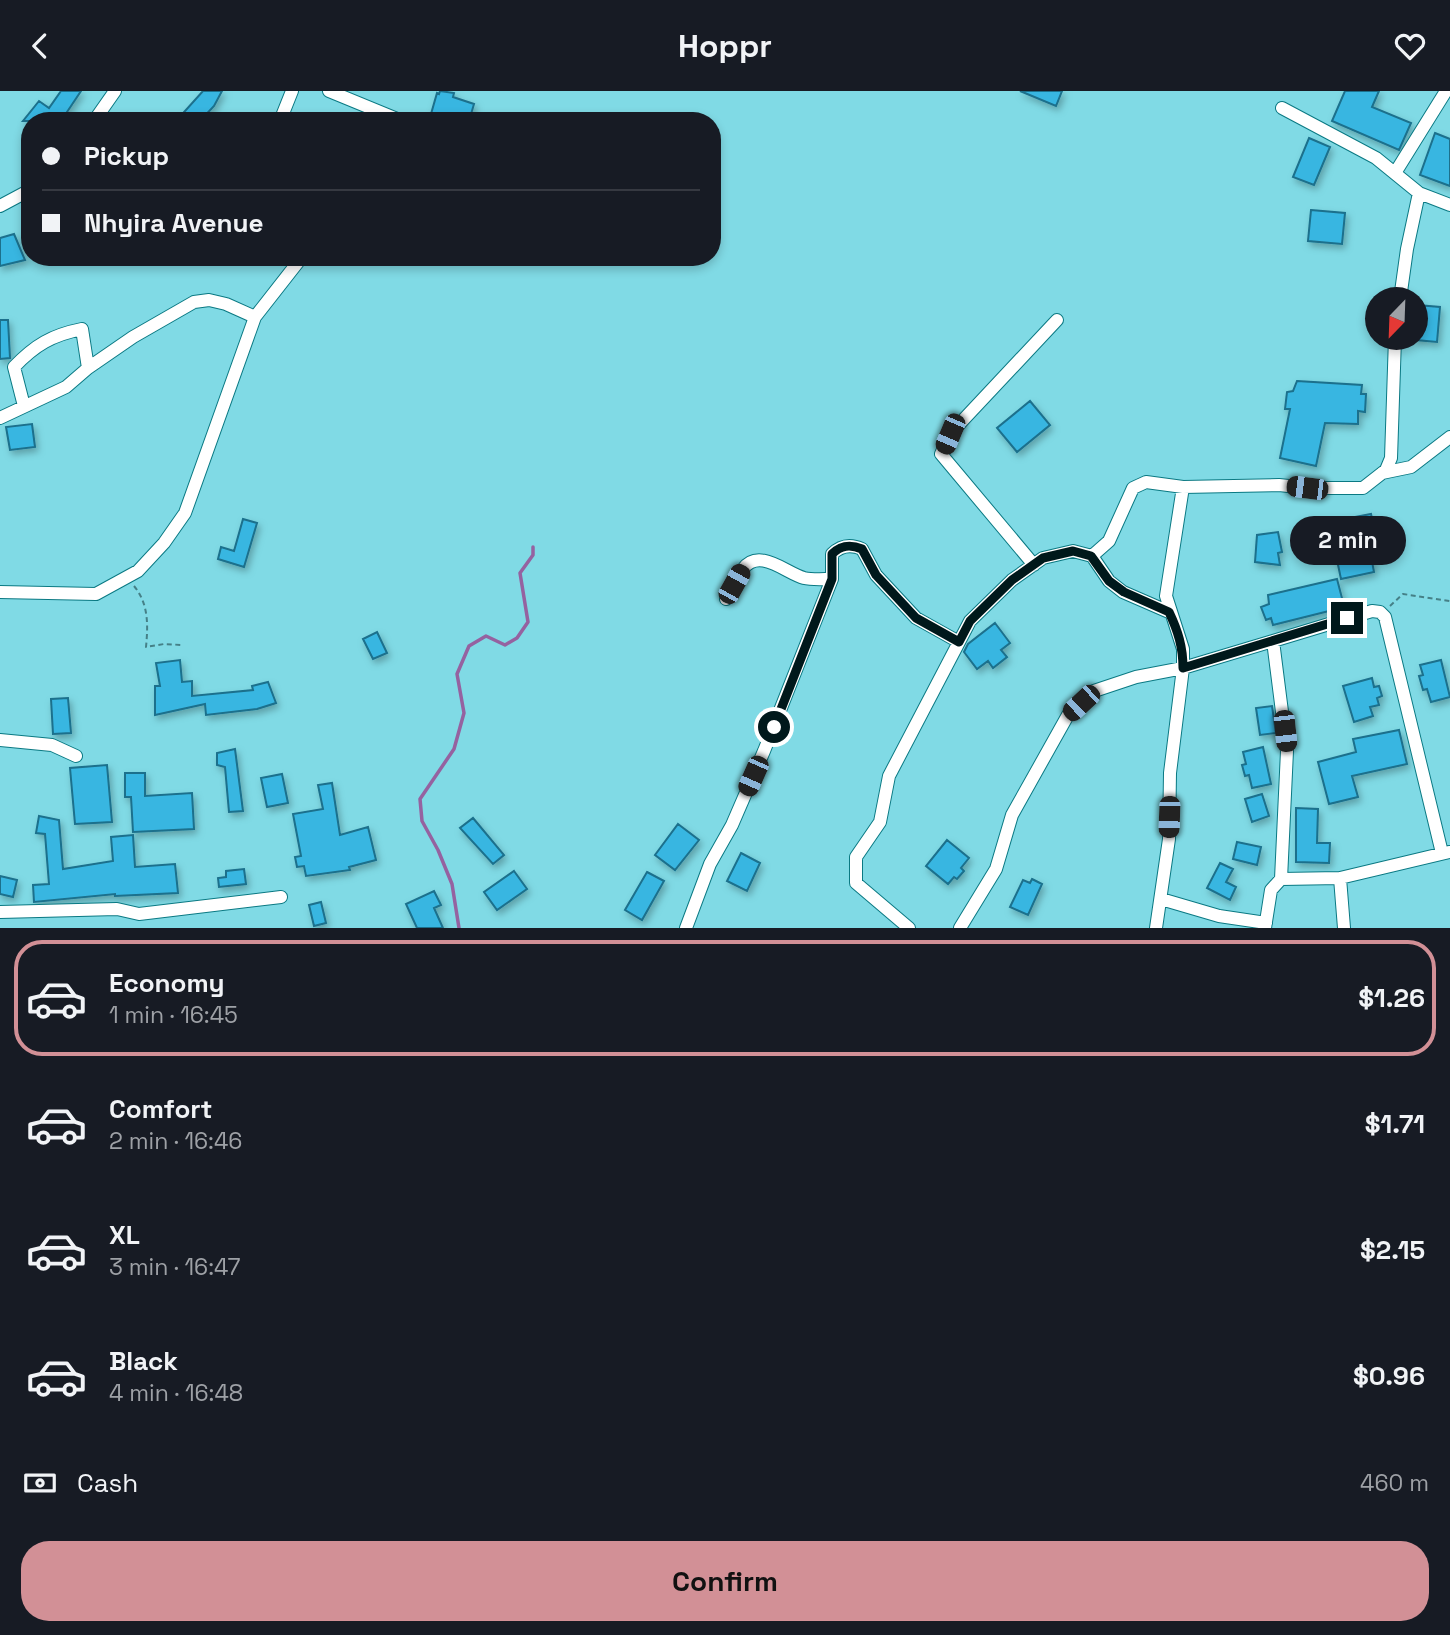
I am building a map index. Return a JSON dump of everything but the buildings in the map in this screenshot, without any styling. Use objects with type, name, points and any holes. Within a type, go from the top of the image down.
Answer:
[{"type":"street","points":[[100,112],[116,91]]},
{"type":"street","points":[[284,112],[292,91]]},
{"type":"street","points":[[329,91],[373,112]]},
{"type":"street","points":[[1395,173],[1446,91]]},
{"type":"street","points":[[1282,108],[1376,158],[1419,193],[1450,205]]},
{"type":"street","points":[[1402,287],[1419,193]]},
{"type":"street","points":[[0,206],[21,195]]},
{"type":"street","points":[[0,592],[96,594],[138,572],[164,543],[185,513],[255,317],[295,266]]},
{"type":"street","points":[[0,418],[66,387],[133,337],[194,302],[209,300],[226,304],[255,317]]},
{"type":"street","points":[[1034,565],[941,454],[950,434],[1057,320]]},
{"type":"street","points":[[24,406],[15,367],[28,353],[59,334],[82,329],[88,368]]},
{"type":"street","points":[[1091,556],[1109,541],[1129,495],[1137,485],[1146,482],[1183,487],[1279,485],[1363,488],[1386,470],[1391,457],[1395,350]]},
{"type":"street","points":[[1382,473],[1411,467],[1450,437]]},
{"type":"street","points":[[1156,928],[1169,838],[1170,773],[1183,668],[1180,639],[1169,612],[1166,582],[1183,487]]},
{"type":"street","points":[[686,928],[710,864],[732,825],[764,751],[832,579],[832,554],[847,545],[862,549],[876,575],[916,618],[959,642]]},
{"type":"street","points":[[909,928],[856,883],[856,857],[880,822],[889,776],[970,621],[1012,580],[1043,558],[1059,552],[1082,552],[1091,556],[1109,581],[1124,592],[1169,612]]},
{"type":"street","points":[[726,599],[743,569],[755,562],[776,563],[807,579],[832,579]]},
{"type":"street","points":[[960,928],[996,869],[1012,815],[1068,715],[1094,691],[1136,677],[1183,668],[1372,611],[1382,615],[1388,631],[1446,852],[1339,878],[1281,879]]},
{"type":"street","points":[[1161,899],[1226,918],[1265,925],[1271,890],[1281,879],[1287,751],[1273,641]]},
{"type":"street","points":[[0,740],[52,745],[76,756]]},
{"type":"street","points":[[1339,878],[1344,928]]},
{"type":"street","points":[[0,912],[117,909],[139,914],[281,897]]},
{"type":"path","points":[[127,577],[141,594],[148,620],[146,647],[182,645]]},
{"type":"path","points":[[1382,615],[1403,594],[1450,601]]},
{"type":"waterway","points":[[459,928],[452,884],[422,821],[420,799],[454,749],[464,713],[457,674],[469,646],[486,636],[505,645],[517,638],[528,622],[520,573],[533,555],[533,547]]},
{"type":"route","points":[[774,727],[832,579],[832,554],[847,545],[862,549],[882,583],[896,594],[916,618],[959,642],[970,621],[1012,580],[1043,558],[1059,552],[1073,551],[1091,556],[1109,581],[1124,592],[1169,612],[1183,649],[1183,668],[1347,618]]}]
